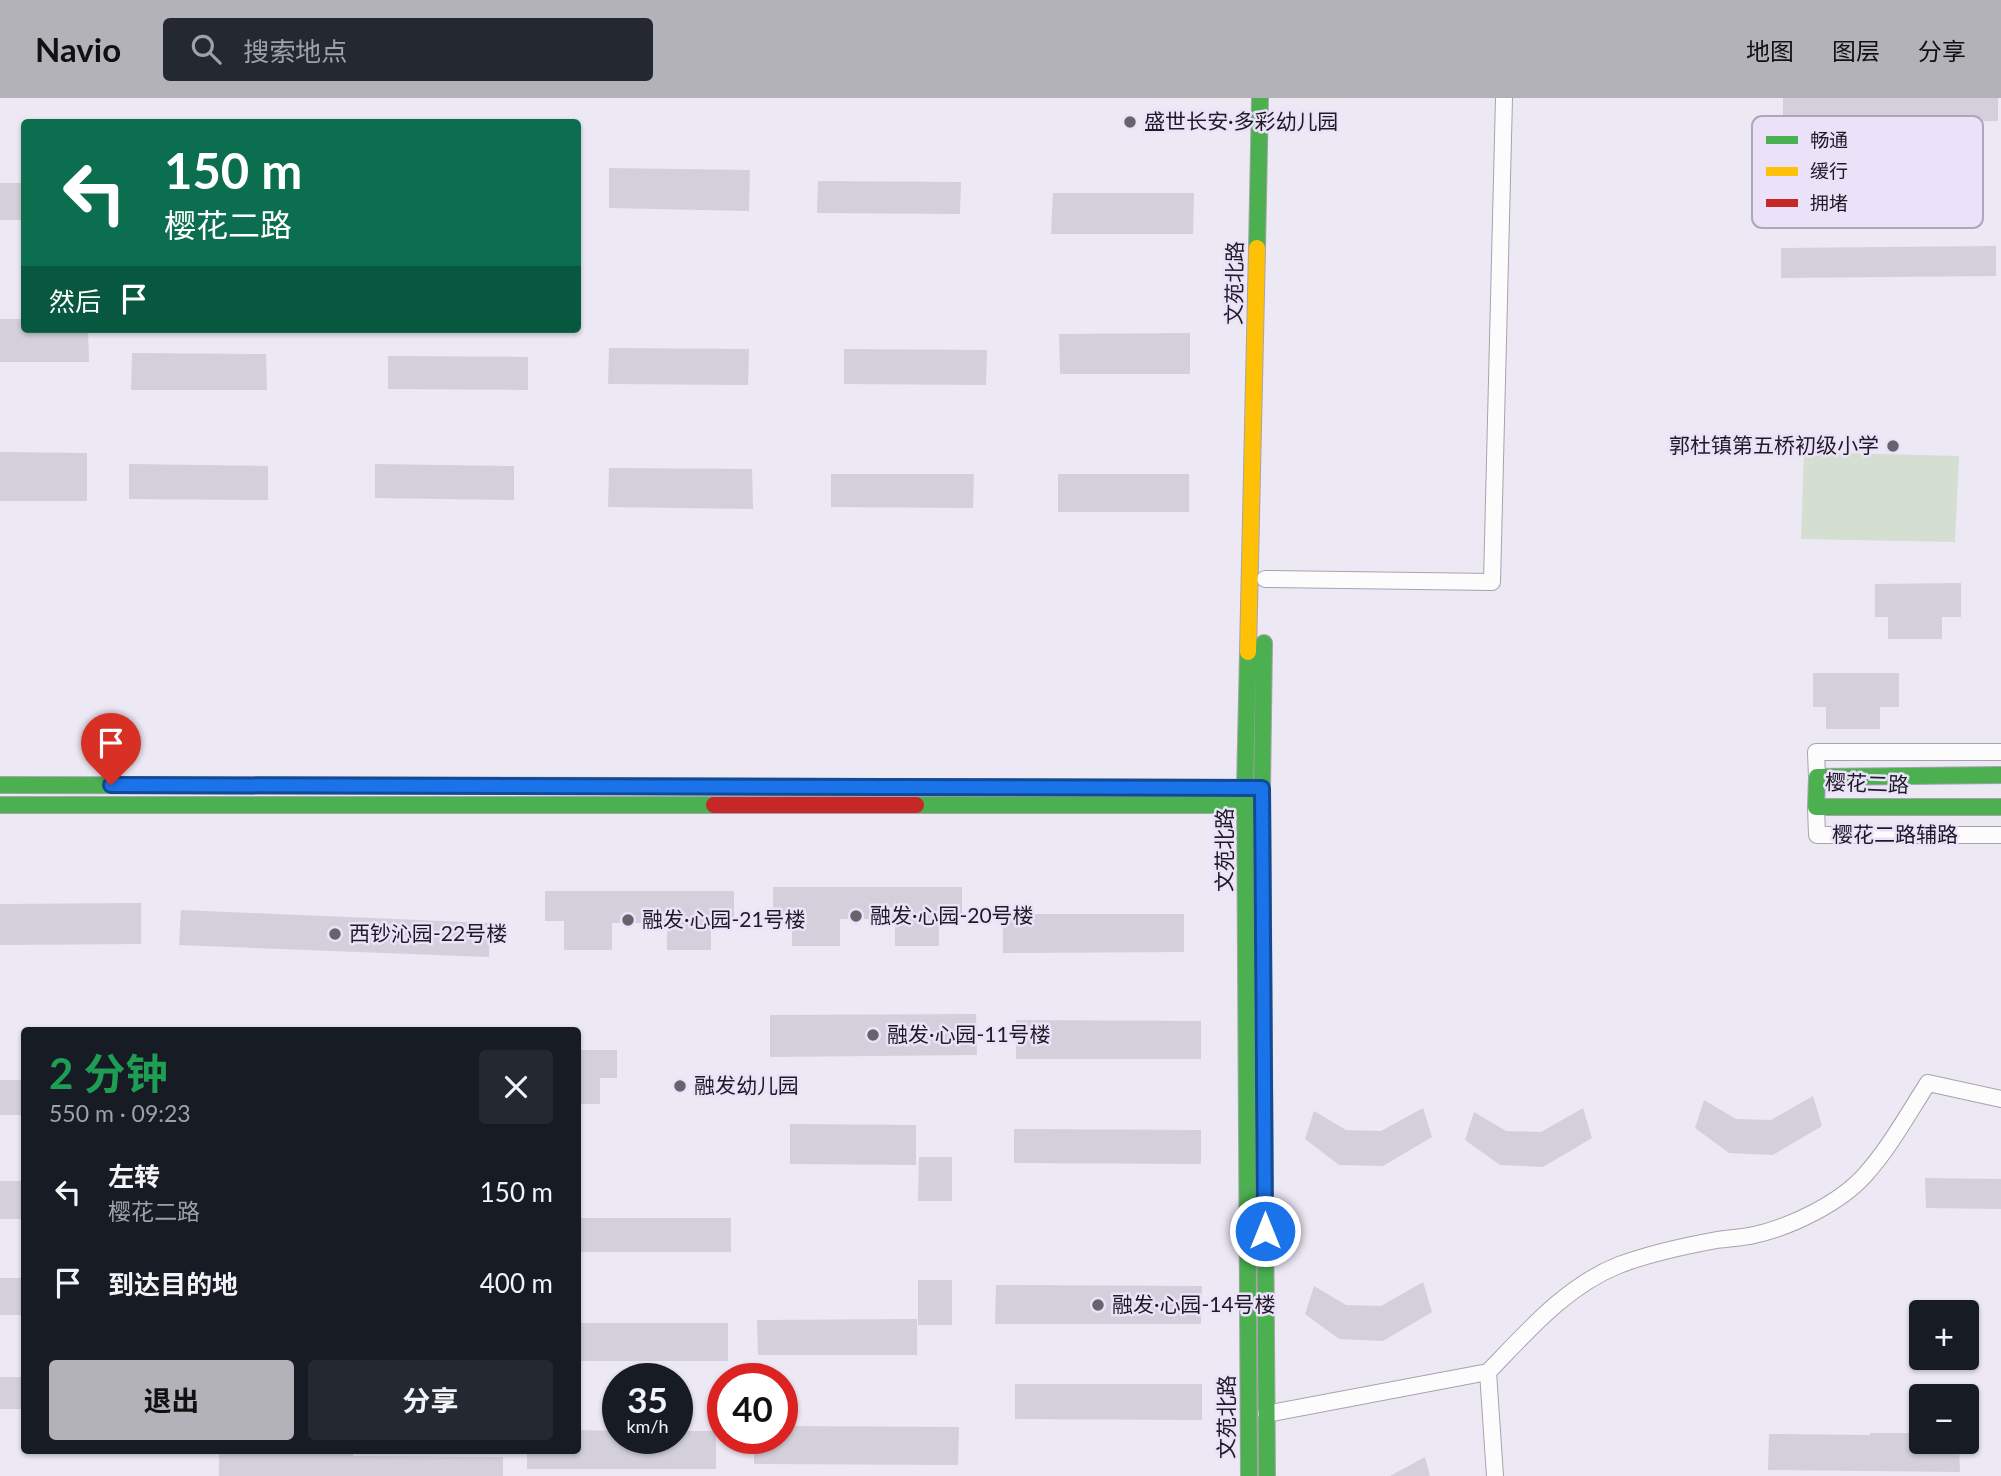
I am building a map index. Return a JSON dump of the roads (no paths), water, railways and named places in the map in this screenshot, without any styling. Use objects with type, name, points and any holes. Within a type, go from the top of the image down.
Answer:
[{"type":"street","name":"文苑北路","points":[[1260,98],[1245,788],[1254,805],[1267,1476]]},
{"type":"street","name":"文苑北路","points":[[1249,1476],[1254,805],[1262,788],[1275,98]]},
{"type":"street","points":[[1265,579],[1492,582],[1504,98]]},
{"type":"street","points":[[1817,777],[1816,752],[2001,752]]},
{"type":"street","name":"樱花二路","points":[[2001,775],[1817,777],[1816,807],[2001,807]]},
{"type":"street","points":[[0,785],[1262,788]]},
{"type":"street","points":[[0,805],[1254,805]]},
{"type":"street","name":"樱花二路辅路","points":[[1816,807],[1817,835],[2001,835]]},
{"type":"street","points":[[1266,1414],[1488,1372],[1574,1290],[1617,1266],[1666,1250],[1755,1235],[1787,1225],[1824,1208],[1863,1177],[1884,1151],[1928,1083],[2001,1100]]},
{"type":"street","points":[[1488,1372],[1495,1476]]},
{"type":"place","name":"盛世长安·多彩幼儿园","points":[[1130,122]]},
{"type":"place","name":"郭杜镇第五桥初级小学","points":[[1893,446]]},
{"type":"place","name":"融发·心园-20号楼","points":[[856,916]]},
{"type":"place","name":"融发·心园-21号楼","points":[[628,920]]},
{"type":"place","name":"西钞沁园-22号楼","points":[[335,934]]},
{"type":"place","name":"融发·心园-11号楼","points":[[873,1035]]},
{"type":"place","name":"融发幼儿园","points":[[680,1086]]},
{"type":"place","name":"融发·心园-14号楼","points":[[1098,1305]]}]
